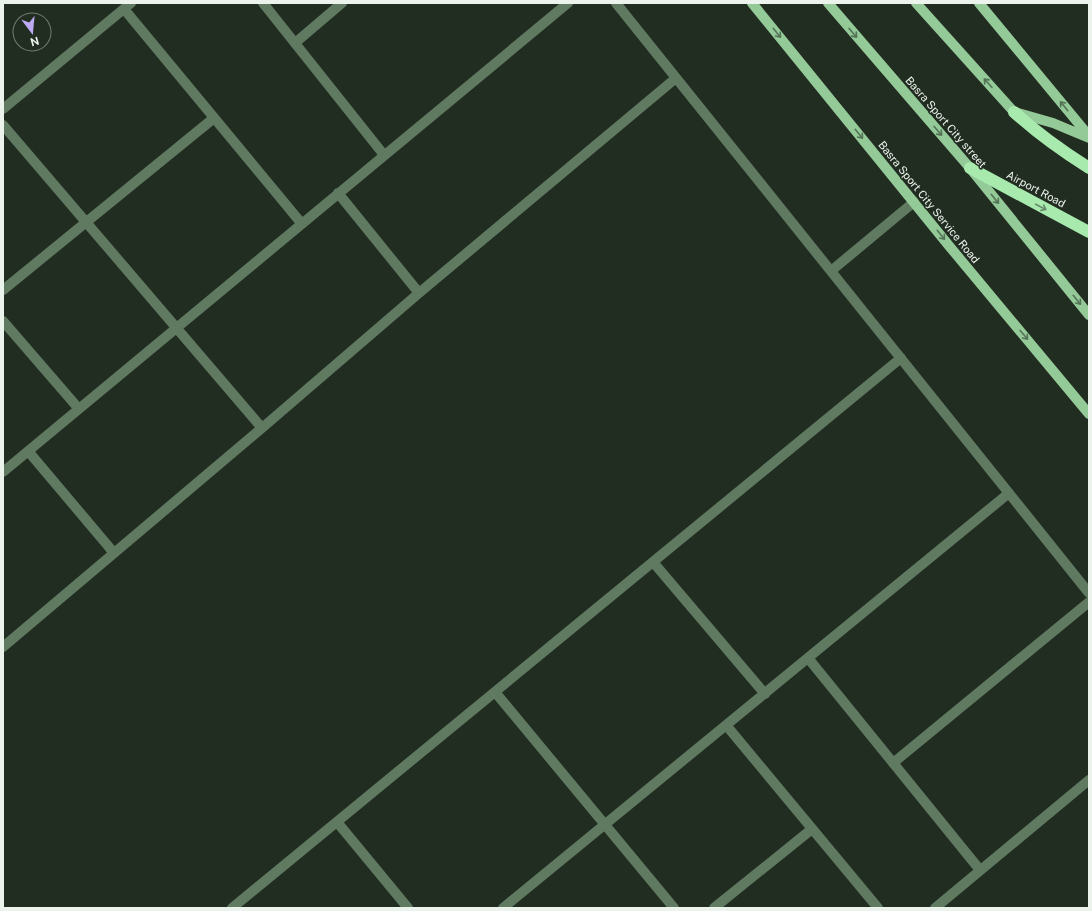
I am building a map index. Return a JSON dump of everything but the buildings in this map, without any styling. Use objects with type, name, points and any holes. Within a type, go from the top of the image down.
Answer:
[{"type":"highway","points":[[1014,112],[1034,130],[1065,153],[1089,168]]},
{"type":"highway","name":"Airport Road","points":[[970,168],[1089,232]]},
{"type":"main road","name":"Basra Sport City Service Road","points":[[752,3],[1089,414]]},
{"type":"main road","name":"Basra Sport City street","points":[[828,3],[970,168],[1089,315]]},
{"type":"main road","points":[[916,3],[1014,112],[1053,123],[1089,137]]},
{"type":"main road","points":[[980,3],[1089,137]]},
{"type":"street","points":[[263,3],[384,155]]},
{"type":"street","points":[[295,43],[342,3]]},
{"type":"street","points":[[3,472],[568,3]]},
{"type":"street","points":[[616,3],[1089,594]]},
{"type":"street","points":[[3,109],[128,6],[214,118],[302,224]]},
{"type":"street","points":[[3,647],[419,293],[676,78]]},
{"type":"street","points":[[3,290],[214,118]]},
{"type":"street","points":[[3,125],[262,428]]},
{"type":"street","points":[[338,193],[419,293]]},
{"type":"street","points":[[831,271],[914,202]]},
{"type":"street","points":[[3,321],[79,409]]},
{"type":"street","points":[[232,908],[901,358]]},
{"type":"street","points":[[28,451],[114,553]]},
{"type":"street","points":[[503,908],[1009,493]]},
{"type":"street","points":[[653,562],[765,694]]},
{"type":"street","points":[[893,763],[1089,602]]},
{"type":"street","points":[[808,658],[980,870]]},
{"type":"street","points":[[495,692],[674,908]]},
{"type":"street","points":[[726,725],[878,908]]},
{"type":"street","points":[[935,908],[1089,780]]},
{"type":"street","points":[[337,822],[408,908]]},
{"type":"street","points":[[714,908],[812,829]]}]
